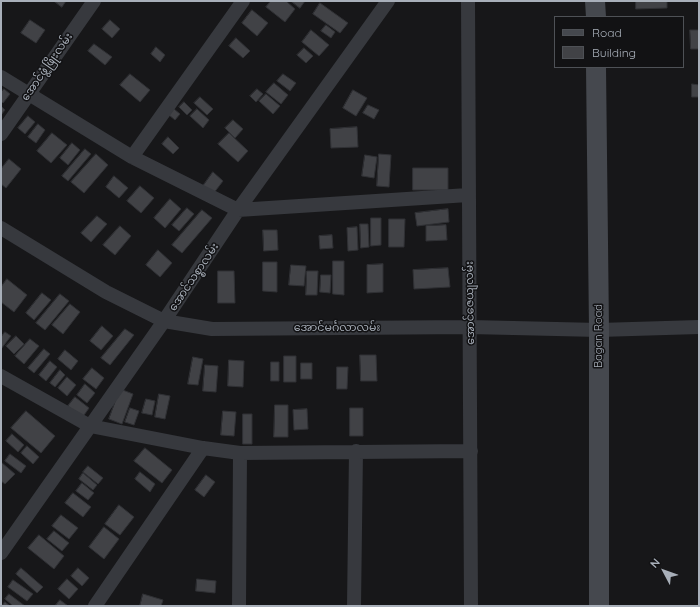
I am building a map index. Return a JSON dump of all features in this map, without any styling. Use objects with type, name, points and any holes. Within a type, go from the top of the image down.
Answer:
[{"type":"street","name":"အောင်ဖွံ့ဖြိုးလမ်း","points":[[1,134],[94,1]]},
{"type":"street","points":[[132,157],[243,1]]},
{"type":"street","name":"အောင်သစ္စာလမ်း","points":[[1,553],[164,321],[238,210],[388,1]]},
{"type":"street","name":"အောင်ဇေယျလမ်း","points":[[468,1],[471,606]]},
{"type":"street","points":[[595,1],[596,16]]},
{"type":"street","name":"Bagan Road","points":[[596,68],[600,606]]},
{"type":"street","points":[[1,77],[132,157],[238,210],[468,195]]},
{"type":"street","name":"အောင်မင်္ဂလာလမ်း","points":[[1,228],[106,292],[164,321],[212,329],[470,327],[599,330],[699,327]]},
{"type":"street","points":[[1,376],[90,426],[204,448],[240,453],[471,451]]},
{"type":"street","points":[[95,606],[204,448]]},
{"type":"street","points":[[354,606],[356,452]]},
{"type":"street","points":[[239,606],[240,453]]},
{"type":"building","points":[[54,1],[66,1],[62,7]]},
{"type":"building","points":[[271,1],[286,1],[295,9],[285,22],[266,7]]},
{"type":"building","points":[[291,1],[305,1],[300,8]]},
{"type":"building","points":[[636,1],[667,1],[667,8],[636,9]]},
{"type":"building","points":[[320,3],[348,23],[340,33],[313,14]]},
{"type":"building","points":[[252,10],[268,23],[257,36],[242,23]]},
{"type":"building","points":[[30,20],[45,30],[36,43],[21,33]]},
{"type":"building","points":[[110,20],[120,29],[112,38],[102,29]]},
{"type":"building","points":[[326,25],[335,32],[331,38],[321,31]]},
{"type":"building","points":[[311,30],[329,45],[319,56],[302,42]]},
{"type":"building","points":[[690,30],[699,30],[699,49],[691,49]]},
{"type":"building","points":[[236,38],[250,51],[243,58],[229,46]]},
{"type":"building","points":[[94,44],[112,57],[105,65],[88,51]]},
{"type":"building","points":[[156,47],[165,55],[160,62],[151,54]]},
{"type":"building","points":[[304,48],[313,56],[306,63],[297,55]]},
{"type":"building","points":[[130,74],[150,90],[140,102],[120,85]]},
{"type":"building","points":[[283,74],[296,83],[290,91],[277,81]]},
{"type":"building","points":[[274,83],[288,95],[281,104],[266,92]]},
{"type":"building","points":[[692,84],[699,85],[699,97],[692,97]]},
{"type":"building","points":[[4,89],[10,94],[3,103],[1,101],[1,92]]},
{"type":"building","points":[[257,89],[263,94],[256,102],[250,96]]},
{"type":"building","points":[[353,90],[367,98],[356,116],[343,108]]},
{"type":"building","points":[[266,94],[280,106],[273,114],[259,101]]},
{"type":"building","points":[[200,97],[213,109],[207,115],[194,103]]},
{"type":"building","points":[[184,102],[192,110],[187,115],[179,107]]},
{"type":"building","points":[[368,105],[379,110],[374,119],[363,113]]},
{"type":"building","points":[[1,106],[5,110],[1,115]]},
{"type":"building","points":[[174,109],[180,114],[175,120],[169,115]]},
{"type":"building","points":[[197,109],[209,120],[203,128],[190,116]]},
{"type":"building","points":[[28,116],[35,122],[25,134],[18,128]]},
{"type":"building","points":[[233,120],[243,129],[235,138],[225,128]]},
{"type":"building","points":[[38,124],[45,130],[36,143],[28,137]]},
{"type":"building","points":[[357,127],[358,147],[331,148],[330,129]]},
{"type":"building","points":[[52,133],[67,145],[51,163],[37,151]]},
{"type":"building","points":[[229,133],[248,151],[238,162],[218,144]]},
{"type":"building","points":[[168,137],[179,148],[173,154],[162,144]]},
{"type":"building","points":[[72,143],[80,150],[68,165],[60,158]]},
{"type":"building","points":[[85,149],[91,154],[68,181],[62,176]]},
{"type":"building","points":[[96,154],[108,165],[84,193],[71,182]]},
{"type":"building","points":[[379,154],[391,155],[389,187],[377,186]]},
{"type":"building","points":[[365,155],[377,157],[374,178],[362,176]]},
{"type":"building","points":[[9,159],[21,169],[6,188],[1,184],[1,169]]},
{"type":"building","points":[[413,168],[448,168],[448,190],[413,190]]},
{"type":"building","points":[[213,172],[223,181],[213,194],[203,186]]},
{"type":"building","points":[[114,176],[128,188],[119,198],[106,187]]},
{"type":"building","points":[[140,186],[154,198],[141,213],[127,201]]},
{"type":"building","points":[[170,199],[181,209],[165,228],[154,218]]},
{"type":"building","points":[[187,208],[194,214],[179,231],[172,225]]},
{"type":"building","points":[[448,209],[449,222],[417,226],[415,213]]},
{"type":"building","points":[[202,210],[212,218],[182,253],[172,245]]},
{"type":"building","points":[[97,216],[107,224],[91,242],[81,233]]},
{"type":"building","points":[[371,218],[381,218],[381,245],[371,246]]},
{"type":"building","points":[[389,219],[405,219],[404,247],[389,247]]},
{"type":"building","points":[[360,224],[368,224],[369,247],[361,248]]},
{"type":"building","points":[[446,225],[447,240],[426,241],[426,226]]},
{"type":"building","points":[[120,226],[131,236],[115,255],[103,245]]},
{"type":"building","points":[[357,227],[358,250],[348,251],[347,228]]},
{"type":"building","points":[[263,230],[277,230],[278,250],[264,251]]},
{"type":"building","points":[[332,235],[333,248],[320,249],[319,236]]},
{"type":"building","points":[[158,250],[172,263],[160,277],[146,265]]},
{"type":"building","points":[[333,261],[344,261],[344,295],[333,294]]},
{"type":"building","points":[[263,262],[277,262],[277,292],[263,291]]},
{"type":"building","points":[[383,264],[383,292],[367,293],[367,265]]},
{"type":"building","points":[[291,265],[306,266],[304,286],[289,285]]},
{"type":"building","points":[[448,268],[450,287],[414,289],[413,270]]},
{"type":"building","points":[[218,271],[234,271],[235,303],[218,303]]},
{"type":"building","points":[[307,271],[318,271],[317,295],[306,295]]},
{"type":"building","points":[[321,275],[331,275],[330,293],[320,292]]},
{"type":"building","points":[[7,279],[27,295],[14,312],[1,302],[1,287]]},
{"type":"building","points":[[42,293],[51,300],[34,320],[26,313]]},
{"type":"building","points":[[60,294],[69,301],[45,330],[36,323]]},
{"type":"building","points":[[70,304],[80,312],[63,334],[52,325]]},
{"type":"building","points":[[102,326],[113,336],[101,350],[90,341]]},
{"type":"building","points":[[125,329],[134,335],[110,365],[101,358]]},
{"type":"building","points":[[5,332],[11,336],[1,349],[1,337]]},
{"type":"building","points":[[16,336],[24,344],[14,354],[6,346]]},
{"type":"building","points":[[30,339],[39,346],[24,364],[15,356]]},
{"type":"building","points":[[44,349],[50,354],[34,373],[28,368]]},
{"type":"building","points":[[65,350],[78,361],[71,370],[58,359]]},
{"type":"building","points":[[360,355],[376,355],[377,381],[361,381]]},
{"type":"building","points":[[284,356],[296,356],[296,382],[284,382]]},
{"type":"building","points":[[193,357],[203,359],[198,385],[188,384]]},
{"type":"building","points":[[229,360],[244,361],[243,387],[228,386]]},
{"type":"building","points":[[50,361],[57,367],[46,381],[39,375]]},
{"type":"building","points":[[271,362],[279,362],[279,381],[271,381]]},
{"type":"building","points":[[301,363],[312,363],[312,379],[301,379]]},
{"type":"building","points":[[205,365],[218,366],[216,392],[203,391]]},
{"type":"building","points":[[337,367],[348,367],[347,389],[337,389]]},
{"type":"building","points":[[92,368],[104,378],[96,389],[83,379]]},
{"type":"building","points":[[60,370],[65,375],[55,387],[50,383]]},
{"type":"building","points":[[67,377],[76,385],[67,396],[58,388]]},
{"type":"building","points":[[85,384],[95,393],[87,403],[77,395]]},
{"type":"building","points":[[120,389],[133,394],[122,424],[109,419]]},
{"type":"building","points":[[159,394],[170,396],[165,419],[155,417]]},
{"type":"building","points":[[75,397],[89,408],[82,418],[68,406]]},
{"type":"building","points":[[146,399],[155,401],[152,415],[142,413]]},
{"type":"building","points":[[275,405],[288,405],[288,437],[274,437]]},
{"type":"building","points":[[130,408],[139,411],[134,425],[125,422]]},
{"type":"building","points":[[350,408],[363,408],[363,436],[350,436]]},
{"type":"building","points":[[307,409],[308,429],[294,430],[293,410]]},
{"type":"building","points":[[26,411],[55,436],[41,453],[11,428]]},
{"type":"building","points":[[223,411],[236,412],[234,436],[221,435]]},
{"type":"building","points":[[243,414],[252,414],[252,444],[243,444]]},
{"type":"building","points":[[12,434],[24,445],[18,452],[6,441]]},
{"type":"building","points":[[27,446],[39,457],[33,464],[21,453]]},
{"type":"building","points":[[145,448],[172,470],[162,483],[134,461]]},
{"type":"building","points":[[10,454],[26,466],[21,473],[5,461]]},
{"type":"building","points":[[1,462],[15,474],[5,484],[1,481]]},
{"type":"building","points":[[88,466],[103,478],[98,484],[83,472]]},
{"type":"building","points":[[140,472],[155,484],[150,492],[135,479]]},
{"type":"building","points":[[83,473],[97,485],[93,490],[79,479]]},
{"type":"building","points":[[206,475],[215,482],[204,497],[195,490]]},
{"type":"building","points":[[82,483],[94,493],[88,500],[76,491]]},
{"type":"building","points":[[73,493],[91,507],[83,517],[65,503]]},
{"type":"building","points":[[119,505],[134,517],[120,535],[105,524]]},
{"type":"building","points":[[61,515],[78,528],[69,539],[52,526]]},
{"type":"building","points":[[104,527],[119,539],[104,559],[89,547]]},
{"type":"building","points":[[54,531],[69,543],[62,551],[47,539]]},
{"type":"building","points":[[39,535],[64,556],[54,569],[28,548]]},
{"type":"building","points":[[21,568],[43,587],[37,593],[16,574]]},
{"type":"building","points":[[78,568],[89,578],[82,586],[71,576]]},
{"type":"building","points":[[67,579],[78,589],[69,599],[58,589]]},
{"type":"building","points":[[197,579],[216,581],[215,593],[196,591]]},
{"type":"building","points":[[13,580],[33,594],[27,601],[8,587]]},
{"type":"building","points":[[9,594],[25,606],[13,606],[5,599]]},
{"type":"building","points":[[143,594],[163,600],[161,606],[140,606]]},
{"type":"building","points":[[60,600],[68,606],[56,605]]},
{"type":"building","points":[[5,602],[10,606],[2,606]]}]
